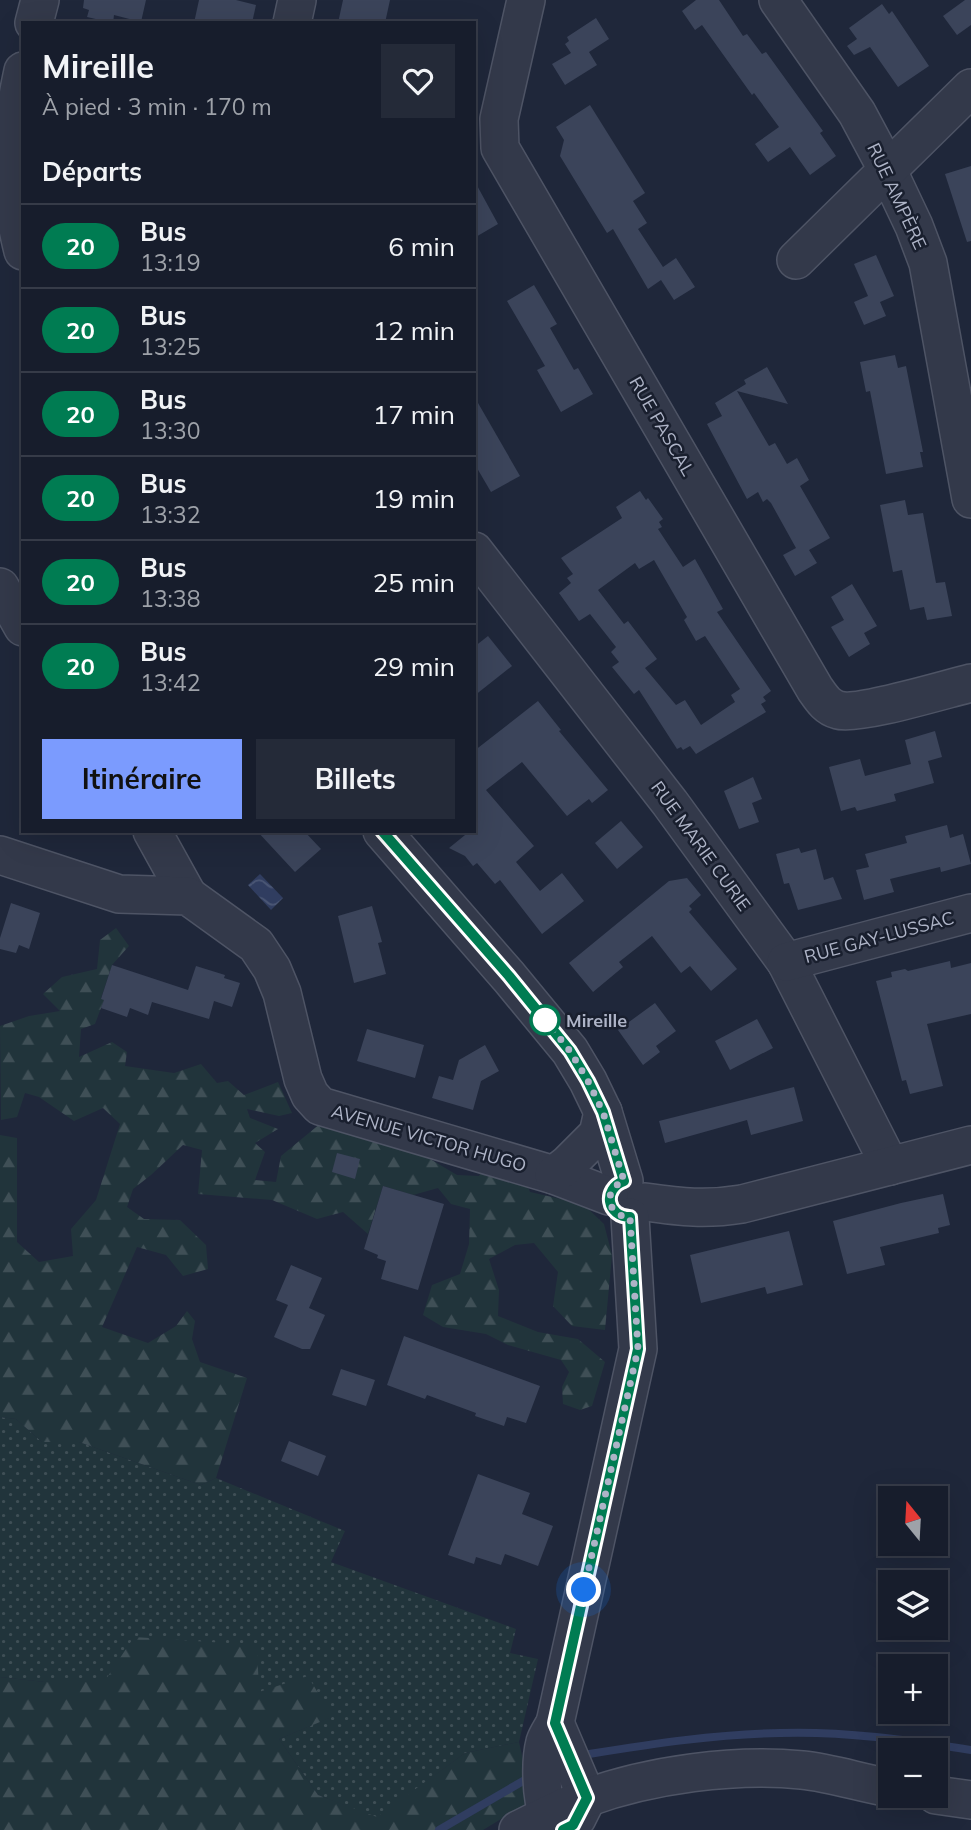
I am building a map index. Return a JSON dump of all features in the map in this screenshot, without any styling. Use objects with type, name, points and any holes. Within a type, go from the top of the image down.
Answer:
[{"type":"street","points":[[35,21],[40,0]]},
{"type":"street","points":[[292,21],[297,0]]},
{"type":"street","name":"RUE PASCAL","points":[[526,0],[499,119],[500,148],[815,689],[826,704],[840,711],[861,710],[971,683]]},
{"type":"street","name":"RUE AMPÈRE","points":[[778,0],[857,113],[914,226],[928,263],[971,499]]},
{"type":"street","points":[[21,82],[11,136],[10,176],[21,243]]},
{"type":"street","points":[[796,260],[971,88]]},
{"type":"street","name":"RUE MARIE CURIE","points":[[476,554],[670,803],[786,962],[890,1166]]},
{"type":"street","points":[[0,587],[21,624]]},
{"type":"street","points":[[153,833],[188,896]]},
{"type":"street","points":[[384,833],[562,1041],[588,1081],[603,1112],[627,1199],[638,1349],[555,1723],[545,1742],[542,1785],[545,1806],[558,1819],[667,1778],[755,1769],[803,1770],[878,1786]]},
{"type":"street","points":[[0,855],[119,894],[188,896]]},
{"type":"street","name":"AVENUE VICTOR HUGO","points":[[188,896],[256,945],[272,968],[282,993],[303,1079],[310,1095],[320,1106],[627,1199],[686,1208],[711,1209],[743,1204],[971,1145]]},
{"type":"street","name":"RUE GAY-LUSSAC","points":[[786,962],[971,913]]},
{"type":"street","points":[[554,1175],[598,1134],[603,1112]]},
{"type":"street","points":[[948,1796],[971,1800]]},
{"type":"green space","points":[[116,928],[129,946],[112,965],[95,1024],[81,1029],[79,1057],[112,1042],[127,1052],[125,1066],[174,1073],[201,1064],[217,1083],[228,1081],[244,1095],[278,1082],[292,1113],[279,1116],[247,1109],[250,1118],[278,1129],[255,1143],[265,1152],[255,1180],[276,1182],[281,1156],[321,1123],[425,1156],[457,1175],[479,1176],[483,1168],[522,1173],[530,1192],[583,1204],[604,1224],[612,1255],[605,1330],[572,1326],[553,1306],[558,1272],[534,1243],[515,1245],[489,1259],[499,1290],[498,1316],[538,1332],[578,1339],[605,1362],[592,1406],[580,1410],[563,1404],[562,1387],[569,1372],[561,1360],[508,1345],[486,1334],[443,1327],[423,1315],[432,1285],[460,1274],[469,1244],[470,1209],[451,1204],[438,1188],[413,1195],[383,1186],[368,1234],[343,1212],[317,1219],[272,1200],[198,1194],[202,1150],[183,1145],[133,1189],[127,1207],[144,1219],[180,1220],[206,1245],[208,1269],[183,1276],[166,1255],[137,1247],[102,1327],[148,1343],[176,1326],[187,1311],[195,1321],[192,1339],[200,1362],[247,1378],[216,1478],[201,1485],[79,1442],[42,1442],[16,1419],[0,1417],[0,1135],[17,1138],[17,1242],[39,1262],[73,1256],[71,1229],[96,1200],[120,1124],[103,1108],[74,1121],[39,1097],[25,1093],[17,1117],[1,1120],[0,1026],[29,1016],[60,1011],[43,994],[62,977],[97,969],[100,940]]},
{"type":"green space","points":[[0,1417],[16,1419],[42,1442],[79,1442],[201,1485],[216,1478],[345,1531],[331,1562],[516,1629],[510,1653],[538,1659],[519,1742],[465,1753],[377,1818],[318,1795],[279,1739],[331,1717],[258,1692],[104,1682],[45,1682],[0,1677]]},
{"type":"green space","points":[[134,1637],[257,1645],[259,1692],[308,1676],[332,1717],[279,1739],[318,1795],[377,1817],[465,1753],[519,1742],[532,1800],[483,1830],[0,1830],[0,1677],[45,1682],[104,1682]]},
{"type":"water","points":[[260,874],[283,898],[271,910],[248,885]]},
{"type":"building","points":[[84,0],[146,0],[141,21],[114,15],[113,21],[104,21],[87,17],[89,10],[83,8]]},
{"type":"building","points":[[199,0],[236,0],[256,5],[252,21],[194,21]]},
{"type":"building","points":[[343,0],[390,0],[385,21],[338,21]]},
{"type":"building","points":[[696,0],[719,0],[743,36],[747,34],[762,54],[766,52],[823,131],[820,133],[836,156],[810,175],[790,147],[768,162],[755,144],[779,127],[754,93],[752,95],[702,25],[695,30],[682,11]]},
{"type":"building","points":[[965,0],[971,0],[971,25],[957,35],[943,16]]},
{"type":"building","points":[[882,4],[889,14],[892,11],[929,66],[898,87],[870,47],[854,55],[847,46],[857,39],[849,28]]},
{"type":"building","points":[[596,18],[609,39],[589,52],[597,65],[565,85],[552,64],[571,53],[565,44],[569,41],[567,37]]},
{"type":"building","points":[[590,105],[645,193],[633,201],[647,223],[638,229],[663,267],[676,258],[695,287],[674,300],[661,280],[648,289],[613,229],[607,233],[560,156],[564,140],[556,127]]},
{"type":"building","points":[[971,166],[971,241],[967,242],[945,174]]},
{"type":"building","points":[[476,184],[498,224],[476,237]]},
{"type":"building","points":[[876,255],[894,296],[880,302],[886,316],[864,325],[854,302],[868,296],[854,264]]},
{"type":"building","points":[[534,285],[557,324],[550,328],[574,370],[578,368],[593,394],[561,412],[537,370],[545,366],[507,301]]},
{"type":"building","points":[[895,355],[898,368],[906,366],[923,452],[920,452],[923,467],[886,474],[870,391],[866,392],[860,362]]},
{"type":"building","points":[[767,367],[788,404],[737,391],[769,446],[775,443],[787,464],[797,458],[809,480],[800,486],[830,538],[809,550],[817,563],[795,576],[783,555],[796,548],[771,503],[767,499],[763,502],[758,492],[747,499],[707,424],[722,416],[715,403],[746,384],[744,380]]},
{"type":"building","points":[[476,399],[520,476],[491,492],[476,466]]},
{"type":"building","points":[[640,491],[646,500],[648,498],[663,519],[659,522],[662,527],[658,529],[683,567],[695,559],[723,609],[717,612],[771,691],[763,697],[766,701],[761,704],[766,712],[696,754],[690,746],[683,750],[681,747],[677,749],[639,690],[634,694],[612,667],[619,662],[611,652],[616,647],[590,614],[579,621],[559,593],[571,583],[567,578],[573,574],[561,558],[622,518],[616,507]],"holes":[[[654,560],[687,617],[684,620],[696,641],[705,636],[740,689],[731,695],[735,702],[701,725],[685,700],[676,705],[645,668],[657,659],[628,621],[624,624],[598,590],[635,563],[639,569]]]},
{"type":"building","points":[[905,500],[908,515],[923,513],[936,583],[945,582],[952,616],[927,620],[924,607],[910,610],[902,570],[893,572],[880,505]]},
{"type":"building","points":[[852,584],[877,626],[864,633],[870,644],[849,657],[831,627],[844,620],[831,597]]},
{"type":"building","points":[[488,636],[512,666],[476,694],[476,645]]},
{"type":"building","points":[[538,701],[608,790],[592,803],[589,799],[567,816],[522,762],[486,790],[534,846],[516,862],[540,891],[562,873],[584,901],[542,934],[500,880],[495,884],[477,863],[473,866],[465,856],[449,848],[468,833],[476,833],[476,749]]},
{"type":"building","points":[[935,731],[942,757],[928,761],[934,783],[894,794],[896,801],[857,811],[855,807],[841,811],[829,767],[860,759],[865,776],[911,764],[905,740]]},
{"type":"building","points":[[753,777],[762,799],[752,803],[759,822],[739,829],[724,791]]},
{"type":"building","points":[[621,821],[643,847],[617,869],[595,843]]},
{"type":"building","points":[[947,825],[950,838],[963,834],[971,864],[941,872],[940,867],[890,879],[894,892],[864,900],[856,870],[869,867],[865,854],[907,843],[905,836]]},
{"type":"building","points":[[259,833],[306,833],[321,849],[295,872]]},
{"type":"building","points":[[799,848],[801,853],[816,849],[824,880],[833,877],[842,899],[798,910],[789,883],[784,884],[776,854]]},
{"type":"building","points":[[687,878],[701,895],[689,906],[692,909],[689,912],[737,969],[711,991],[690,966],[681,973],[652,936],[619,962],[623,967],[593,992],[569,963],[669,881]]},
{"type":"building","points":[[11,903],[40,913],[29,949],[19,945],[16,953],[0,949],[0,938]]},
{"type":"building","points":[[372,906],[382,942],[378,943],[386,974],[354,983],[338,916]]},
{"type":"building","points":[[950,961],[951,968],[971,963],[971,1014],[927,1024],[943,1086],[910,1094],[906,1080],[902,1081],[876,981],[892,977],[891,972],[905,969],[908,971]]},
{"type":"building","points":[[112,965],[188,990],[196,966],[240,983],[232,1007],[214,1001],[209,1019],[152,1002],[148,1015],[130,1008],[127,1017],[101,1008],[104,1000],[101,999]]},
{"type":"building","points":[[655,1003],[676,1031],[656,1046],[660,1052],[643,1065],[618,1030]]},
{"type":"building","points":[[757,1019],[773,1048],[730,1070],[715,1041]]},
{"type":"building","points":[[367,1029],[424,1045],[415,1078],[357,1061]]},
{"type":"building","points":[[485,1045],[499,1071],[481,1081],[473,1110],[432,1098],[439,1076],[453,1080],[459,1060]]},
{"type":"building","points":[[794,1087],[803,1121],[751,1135],[747,1120],[665,1143],[659,1121]]},
{"type":"building","points":[[337,1153],[360,1159],[355,1179],[332,1172]]},
{"type":"building","points":[[383,1186],[444,1204],[418,1290],[381,1279],[386,1261],[364,1249]]},
{"type":"building","points":[[943,1194],[950,1225],[938,1228],[939,1233],[880,1247],[885,1265],[847,1274],[833,1221]]},
{"type":"building","points":[[789,1231],[803,1285],[767,1294],[765,1287],[701,1303],[690,1255]]},
{"type":"building","points":[[291,1265],[322,1278],[309,1308],[325,1315],[310,1349],[302,1349],[274,1337],[288,1305],[276,1300]]},
{"type":"building","points":[[404,1336],[540,1386],[526,1423],[507,1417],[504,1426],[427,1395],[425,1399],[387,1385]]},
{"type":"building","points":[[341,1369],[375,1380],[366,1406],[332,1395]]},
{"type":"building","points":[[289,1441],[326,1456],[318,1476],[281,1461]]},
{"type":"building","points":[[478,1474],[530,1493],[522,1514],[553,1526],[538,1566],[505,1554],[501,1565],[476,1557],[474,1564],[448,1555]]},
{"type":"waterway","points":[[589,1754],[708,1737],[804,1733],[876,1737],[971,1750]]},
{"type":"waterway","points":[[439,1830],[523,1781]]},
{"type":"bus line","name":"20","points":[[384,833],[509,976],[570,1051],[603,1112],[624,1181],[614,1186],[609,1202],[614,1212],[630,1217],[638,1349],[555,1723],[587,1798],[573,1825],[563,1830]]},
{"type":"place","name":"Mireille","points":[[545,1020]]},
{"type":"route","points":[[545,1020],[580,1066],[603,1112],[624,1181],[614,1186],[609,1202],[614,1212],[630,1217],[633,1259],[638,1349],[584,1590]]}]
